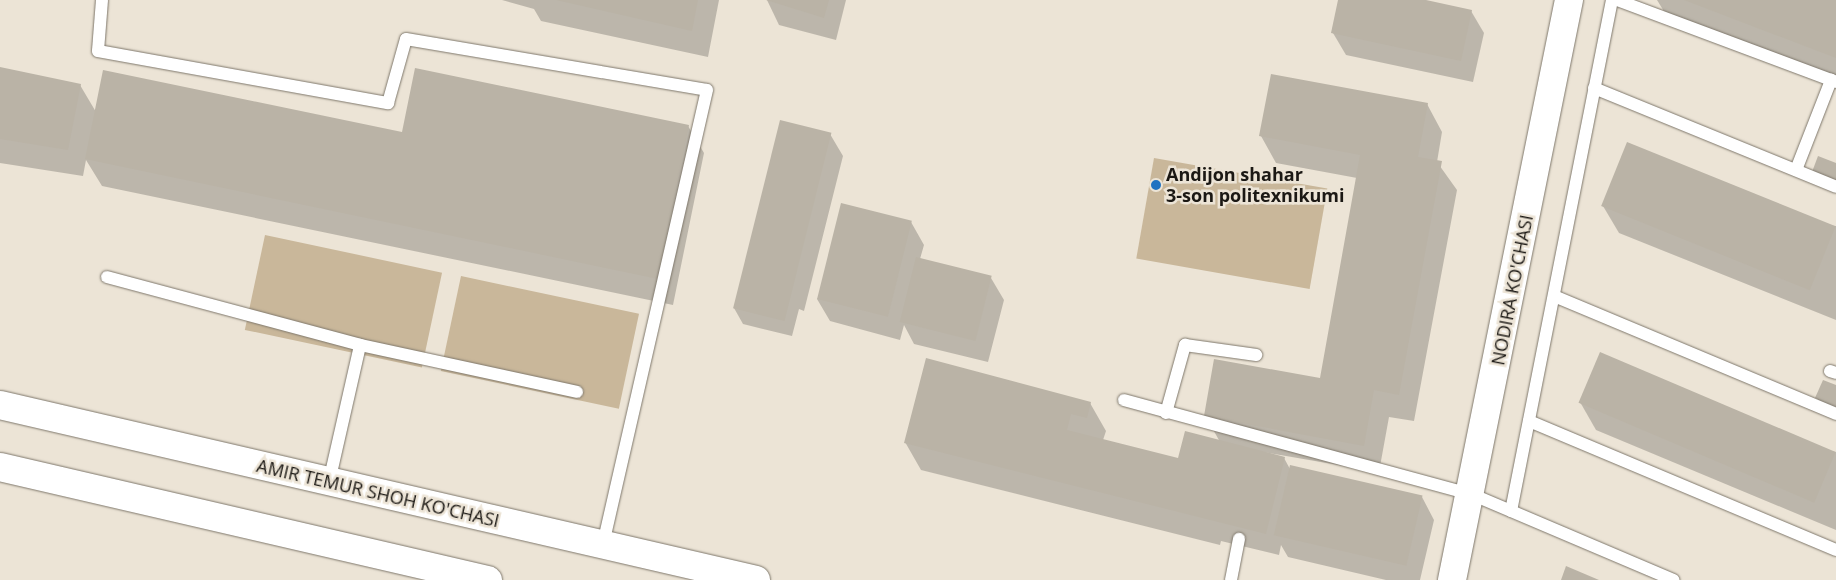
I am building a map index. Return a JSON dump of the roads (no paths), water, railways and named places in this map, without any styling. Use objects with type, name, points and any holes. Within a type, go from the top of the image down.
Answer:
[{"type":"main road","name":"NODIRA KO'CHASI","points":[[1452,580],[1472,494],[1569,0]]},
{"type":"main road","name":"AMIR TEMUR SHOH KO'CHASI","points":[[0,405],[756,580]]},
{"type":"main road","points":[[0,467],[488,580]]},
{"type":"lane","points":[[102,0],[98,51],[388,103],[406,39],[706,90],[603,545]]},
{"type":"lane","points":[[1511,511],[1612,0]]},
{"type":"lane","points":[[1617,0],[1834,81],[1796,170]]},
{"type":"lane","points":[[1594,88],[1836,187]]},
{"type":"lane","points":[[107,277],[360,345],[578,392]]},
{"type":"lane","points":[[1554,296],[1836,414]]},
{"type":"lane","points":[[329,482],[360,345]]},
{"type":"lane","points":[[1166,413],[1185,345],[1256,355]]},
{"type":"lane","points":[[1124,400],[1166,413],[1472,494],[1674,580]]},
{"type":"lane","points":[[1529,421],[1836,550]]},
{"type":"lane","points":[[1231,580],[1239,539]]},
{"type":"place","name":"Andijon shahar 3-son politexnikumi","points":[[1156,185]]}]
